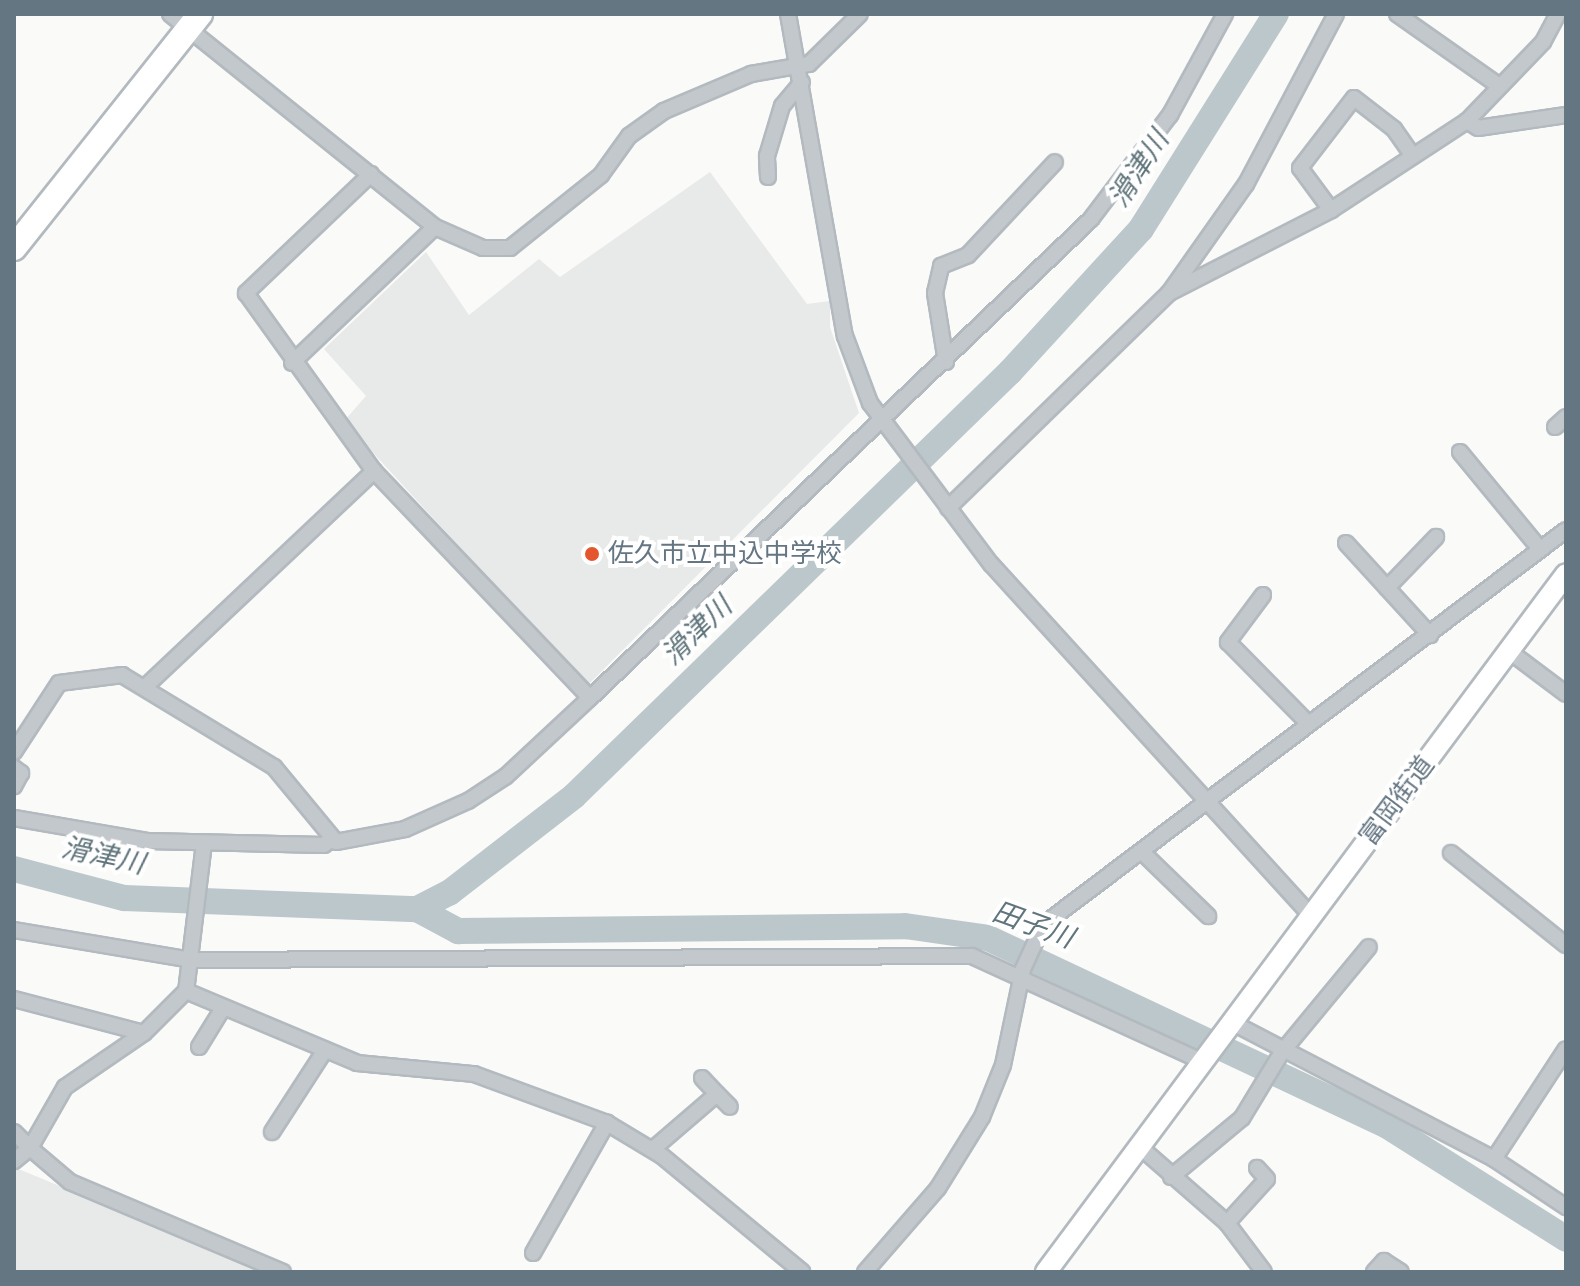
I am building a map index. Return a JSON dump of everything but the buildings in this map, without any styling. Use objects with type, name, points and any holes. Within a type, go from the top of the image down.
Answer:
[{"type":"highway","points":[[14,248],[186,19]]},
{"type":"main road","name":"富岡街道","points":[[1206,1057],[1566,574]]},
{"type":"main road","points":[[1046,1272],[1206,1057]]},
{"type":"street","points":[[788,14],[845,336],[881,420],[947,507],[1201,802],[1311,916]]},
{"type":"street","points":[[768,177],[782,106],[801,75],[860,14]]},
{"type":"street","points":[[14,818],[203,845],[324,845],[332,838],[379,837],[468,801],[506,776],[946,362],[1128,174],[1225,14]]},
{"type":"street","points":[[947,507],[1169,293],[1246,184],[1336,14]]},
{"type":"street","points":[[1397,14],[1498,85]]},
{"type":"street","points":[[1169,293],[1331,210],[1467,121],[1552,17]]},
{"type":"street","points":[[186,19],[435,227],[483,248],[510,248],[601,175],[629,136],[664,111],[751,74],[801,75]]},
{"type":"street","points":[[1331,210],[1300,168],[1354,98],[1394,129],[1413,156]]},
{"type":"street","points":[[1467,121],[1478,128],[1566,115]]},
{"type":"street","points":[[946,362],[935,293],[941,266],[968,255],[1055,162]]},
{"type":"street","points":[[371,174],[246,293],[292,363],[374,471],[590,698]]},
{"type":"street","points":[[292,363],[435,227]]},
{"type":"street","points":[[1460,452],[1540,549]]},
{"type":"street","points":[[145,687],[374,471]]},
{"type":"street","points":[[865,1272],[938,1188],[982,1117],[1003,1065],[1022,971],[1037,934],[1143,853],[1201,802],[1430,635],[1566,530]]},
{"type":"street","points":[[1387,588],[1436,537]]},
{"type":"street","points":[[1346,543],[1430,635]]},
{"type":"street","points":[[1263,595],[1228,642],[1309,724]]},
{"type":"street","points":[[1509,651],[1566,694]]},
{"type":"street","points":[[14,752],[59,683],[122,675],[274,767],[332,838]]},
{"type":"street","points":[[14,768],[21,773],[14,786]]},
{"type":"street","points":[[14,1161],[30,1148],[65,1087],[144,1033],[186,991],[203,845]]},
{"type":"street","points":[[1143,853],[1208,916]]},
{"type":"street","points":[[1451,853],[1566,945]]},
{"type":"street","points":[[14,930],[192,957],[917,952],[972,956],[1022,971],[1206,1057]]},
{"type":"street","points":[[1171,1177],[1242,1118],[1283,1050],[1369,947]]},
{"type":"street","points":[[186,991],[325,1050],[384,1071],[474,1074],[607,1123],[653,1149],[802,1272]]},
{"type":"street","points":[[14,999],[144,1033]]},
{"type":"street","points":[[199,1047],[223,1008]]},
{"type":"street","points":[[1230,1025],[1494,1159],[1566,1207]]},
{"type":"street","points":[[1494,1159],[1566,1049]]},
{"type":"street","points":[[272,1132],[325,1050]]},
{"type":"street","points":[[702,1078],[730,1107]]},
{"type":"street","points":[[653,1149],[717,1094]]},
{"type":"street","points":[[533,1253],[607,1123]]},
{"type":"street","points":[[14,1132],[70,1182],[283,1272]]},
{"type":"street","points":[[1140,1147],[1227,1223],[1246,1267],[1264,1272]]},
{"type":"street","points":[[1227,1223],[1267,1179],[1257,1168]]},
{"type":"street","points":[[1374,1272],[1384,1261],[1401,1272]]},
{"type":"shaded area","name":"佐久市立中込中学校","points":[[710,172],[807,304],[830,301],[830,327],[859,413],[587,686],[344,421],[366,396],[324,349],[426,252],[469,315],[539,259],[560,277]]},
{"type":"shaded area","points":[[16,1168],[268,1272],[14,1272]]},
{"type":"waterway","name":"滑津川","points":[[14,869],[124,898],[417,909],[449,893],[574,796],[1010,372],[1141,229],[1276,14]]},
{"type":"waterway","name":"田子川","points":[[417,909],[458,931],[905,926],[988,938],[1386,1125],[1566,1239]]},
{"type":"place","name":"佐久市立中込中学校","points":[[592,554]]}]
